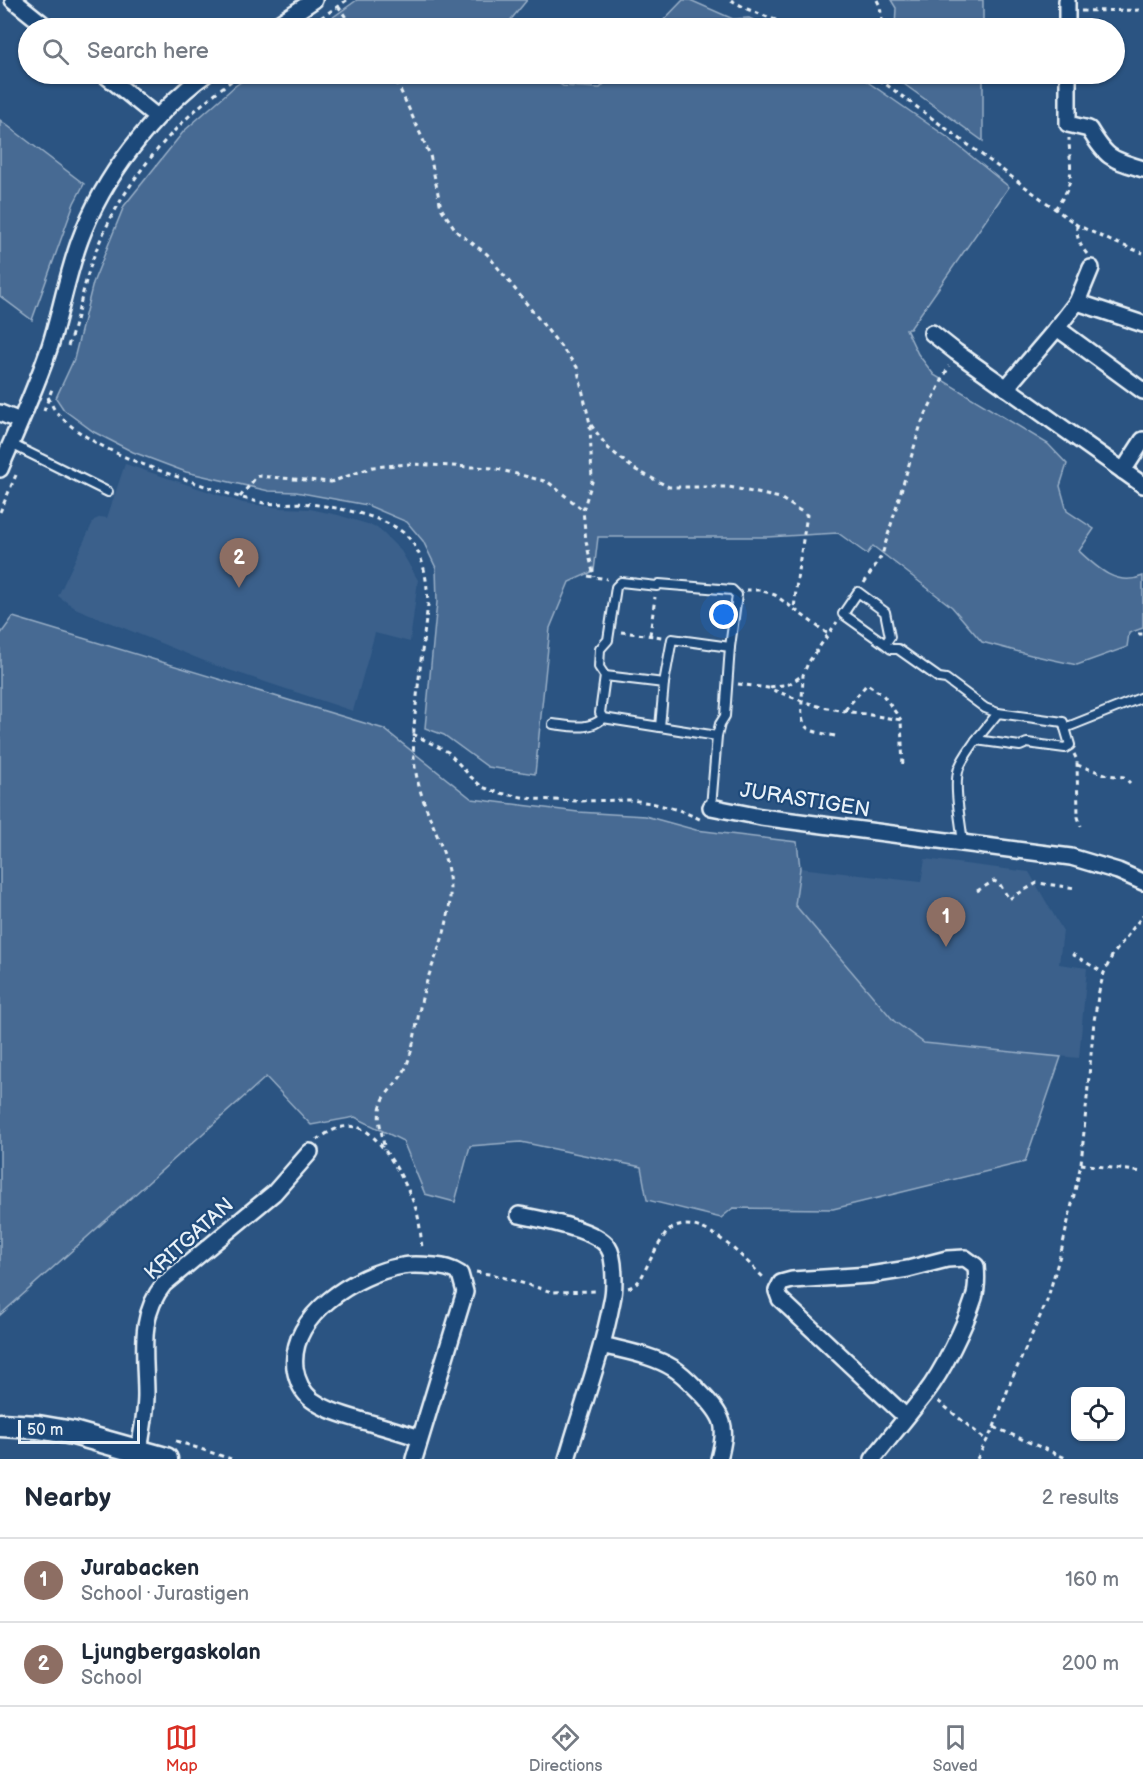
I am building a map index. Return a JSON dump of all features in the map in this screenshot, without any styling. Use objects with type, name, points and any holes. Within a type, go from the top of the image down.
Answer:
[{"type":"street","points":[[13,0],[36,18]]},
{"type":"street","points":[[287,18],[314,0]]},
{"type":"street","points":[[116,84],[157,117]]},
{"type":"street","points":[[0,469],[51,344],[69,274],[92,211],[123,161],[157,117],[195,84]]},
{"type":"street","points":[[1068,84],[1068,124],[1089,129],[1106,155],[1143,169]]},
{"type":"street","points":[[1006,388],[1077,302],[1091,268]]},
{"type":"street","points":[[1077,302],[1143,324]]},
{"type":"street","points":[[1057,328],[1143,391]]},
{"type":"street","points":[[932,333],[1143,485]]},
{"type":"street","points":[[0,412],[20,421]]},
{"type":"street","points":[[1123,471],[1143,440]]},
{"type":"street","name":"JURASTIGEN","points":[[711,807],[761,817],[1071,856],[1118,871],[1143,882]]},
{"type":"street","name":"KRITGATAN","points":[[139,1450],[146,1396],[144,1329],[157,1292],[274,1193],[310,1152]]},
{"type":"street","points":[[519,1215],[565,1224],[598,1239],[607,1246],[612,1257],[613,1299],[602,1345],[567,1459]]},
{"type":"street","points":[[873,1459],[927,1392],[946,1359],[974,1297],[976,1266],[964,1258],[946,1259],[908,1269],[870,1275],[792,1280],[781,1283],[777,1291],[780,1299],[906,1417]]},
{"type":"street","points":[[414,1459],[465,1292],[460,1274],[451,1268],[404,1265],[351,1284],[318,1311],[301,1334],[295,1353],[297,1378],[303,1391],[327,1409],[420,1438]]},
{"type":"street","points":[[602,1345],[653,1359],[673,1368],[693,1385],[721,1416],[724,1429],[719,1459]]},
{"type":"street","points":[[0,1425],[38,1427],[73,1433],[139,1450],[171,1450]]},
{"type":"lane","points":[[11,444],[108,492]]},
{"type":"lane","points":[[603,718],[600,713],[605,676],[599,666],[600,649],[609,640],[616,587],[621,582],[732,590]]},
{"type":"lane","name":"JURASTIGEN","points":[[711,807],[717,736],[725,716],[730,647],[737,595],[732,590]]},
{"type":"lane","points":[[885,644],[890,638],[885,612],[858,592],[843,614],[891,649],[898,649],[939,678],[946,679],[985,708],[998,713],[1063,722],[1070,745],[1065,748],[1027,743],[1020,746],[976,740]]},
{"type":"lane","points":[[660,727],[664,683],[672,639],[730,647]]},
{"type":"lane","points":[[605,676],[664,683]]},
{"type":"lane","points":[[1065,728],[1143,697]]},
{"type":"lane","points":[[963,843],[958,770],[965,755],[998,713]]},
{"type":"lane","points":[[553,724],[583,727],[597,724],[603,718]]},
{"type":"lane","points":[[603,718],[717,736]]},
{"type":"path","points":[[321,18],[347,0]]},
{"type":"path","points":[[731,0],[770,18]]},
{"type":"path","points":[[877,0],[882,18]]},
{"type":"path","points":[[338,6],[346,18]]},
{"type":"path","points":[[1067,6],[1143,10]]},
{"type":"path","points":[[67,348],[95,253],[123,195],[166,140],[190,115],[229,84]]},
{"type":"path","points":[[398,84],[430,155],[441,208],[457,232],[487,254],[577,367],[590,424],[592,482],[583,510],[586,542],[594,577]]},
{"type":"path","points":[[886,84],[1077,225],[1143,253]]},
{"type":"path","points":[[1055,210],[1066,192],[1070,177],[1068,124]]},
{"type":"path","points":[[1077,225],[1076,235],[1087,254],[1091,268]]},
{"type":"path","points":[[858,592],[882,555],[921,424],[956,352]]},
{"type":"path","points":[[38,379],[55,411],[67,422],[91,439],[153,469],[265,503],[308,503],[370,516],[392,525],[407,535],[417,549],[424,568],[428,605],[413,734],[414,756],[423,799],[443,851],[450,891],[443,938],[424,989],[408,1062],[380,1108],[379,1118],[384,1138],[384,1150]]},
{"type":"path","points":[[40,420],[53,388]]},
{"type":"path","points":[[590,424],[608,448],[634,469],[669,487],[729,487],[780,498],[807,515],[794,609]]},
{"type":"path","points":[[0,512],[26,451]]},
{"type":"path","points":[[240,497],[257,476],[331,482],[373,467],[409,464],[493,468],[548,482],[583,510]]},
{"type":"path","points":[[588,576],[621,582]]},
{"type":"path","points":[[650,636],[657,586]]},
{"type":"path","points":[[732,590],[760,590],[775,595],[828,635]]},
{"type":"path","points":[[835,736],[808,730],[804,725],[801,716],[803,675],[808,663],[843,614]]},
{"type":"path","points":[[610,630],[672,639]]},
{"type":"path","points":[[1138,634],[1143,634]]},
{"type":"path","points":[[768,688],[789,684],[803,675]]},
{"type":"path","points":[[727,683],[768,688],[821,707],[901,720]]},
{"type":"path","points":[[845,710],[867,684],[883,694],[901,720],[903,768]]},
{"type":"path","points":[[1070,745],[1077,760],[1078,817],[1081,826]]},
{"type":"path","points":[[1077,765],[1108,775],[1124,777],[1130,783]]},
{"type":"path","points":[[977,891],[994,881],[999,883],[1009,899],[1038,883],[1076,888]]},
{"type":"path","points":[[977,1459],[994,1427],[1011,1381],[1047,1301],[1081,1164],[1094,1021],[1099,991],[1112,956],[1143,915]]},
{"type":"path","points":[[1071,954],[1104,973]]},
{"type":"path","points":[[310,1152],[317,1140],[341,1127],[356,1126],[375,1138],[402,1180],[417,1215],[425,1265]]},
{"type":"path","points":[[1081,1164],[1143,1172]]},
{"type":"path","points":[[927,1392],[987,1440]]},
{"type":"path","points":[[994,1427],[1068,1459]]},
{"type":"path","points":[[171,1450],[231,1459]]},
{"type":"shaded area","points":[[357,0],[527,0],[512,18],[332,18]]},
{"type":"shaded area","points":[[683,0],[690,0],[731,18],[666,18]]},
{"type":"shaded area","points":[[891,0],[983,0],[983,18],[896,18],[896,8]]},
{"type":"shaded area","points":[[238,84],[560,84],[600,88],[604,84],[870,84],[950,139],[1009,187],[910,329],[906,329],[918,354],[934,375],[1048,444],[1067,464],[1060,486],[1067,511],[1094,529],[1079,551],[1108,574],[1125,579],[1143,576],[1143,628],[1129,633],[1127,647],[1077,665],[982,642],[952,607],[873,546],[867,554],[838,533],[767,537],[598,537],[594,571],[569,582],[550,628],[535,774],[488,767],[444,735],[425,728],[437,602],[436,568],[423,541],[407,522],[367,505],[296,492],[269,491],[186,472],[133,452],[94,432],[64,410],[56,398],[74,359],[93,283],[124,206],[184,131]]},
{"type":"shaded area","points":[[904,84],[983,84],[983,141]]},
{"type":"shaded area","points":[[0,120],[84,184],[74,203],[32,320],[0,296]]},
{"type":"shaded area","points":[[125,464],[243,503],[310,509],[377,527],[401,551],[418,580],[410,642],[375,633],[353,711],[214,665],[75,608],[58,596],[94,520],[101,517],[107,518]]},
{"type":"shaded area","points":[[13,617],[384,729],[472,799],[578,812],[645,816],[696,830],[797,842],[800,868],[795,905],[894,1021],[924,1043],[1061,1057],[1025,1162],[833,1209],[733,1208],[721,1218],[647,1200],[641,1167],[521,1142],[470,1146],[455,1202],[425,1194],[403,1141],[355,1117],[311,1125],[266,1077],[0,1315],[0,635]]},
{"type":"shaded area","points":[[925,859],[1029,872],[1063,931],[1059,964],[1087,968],[1079,1058],[924,1043],[894,1021],[795,905],[800,868],[921,882]]},
{"type":"place","name":"Ljungbergaskolan","points":[[239,588]]},
{"type":"place","name":"Jurabacken","points":[[946,947]]}]
